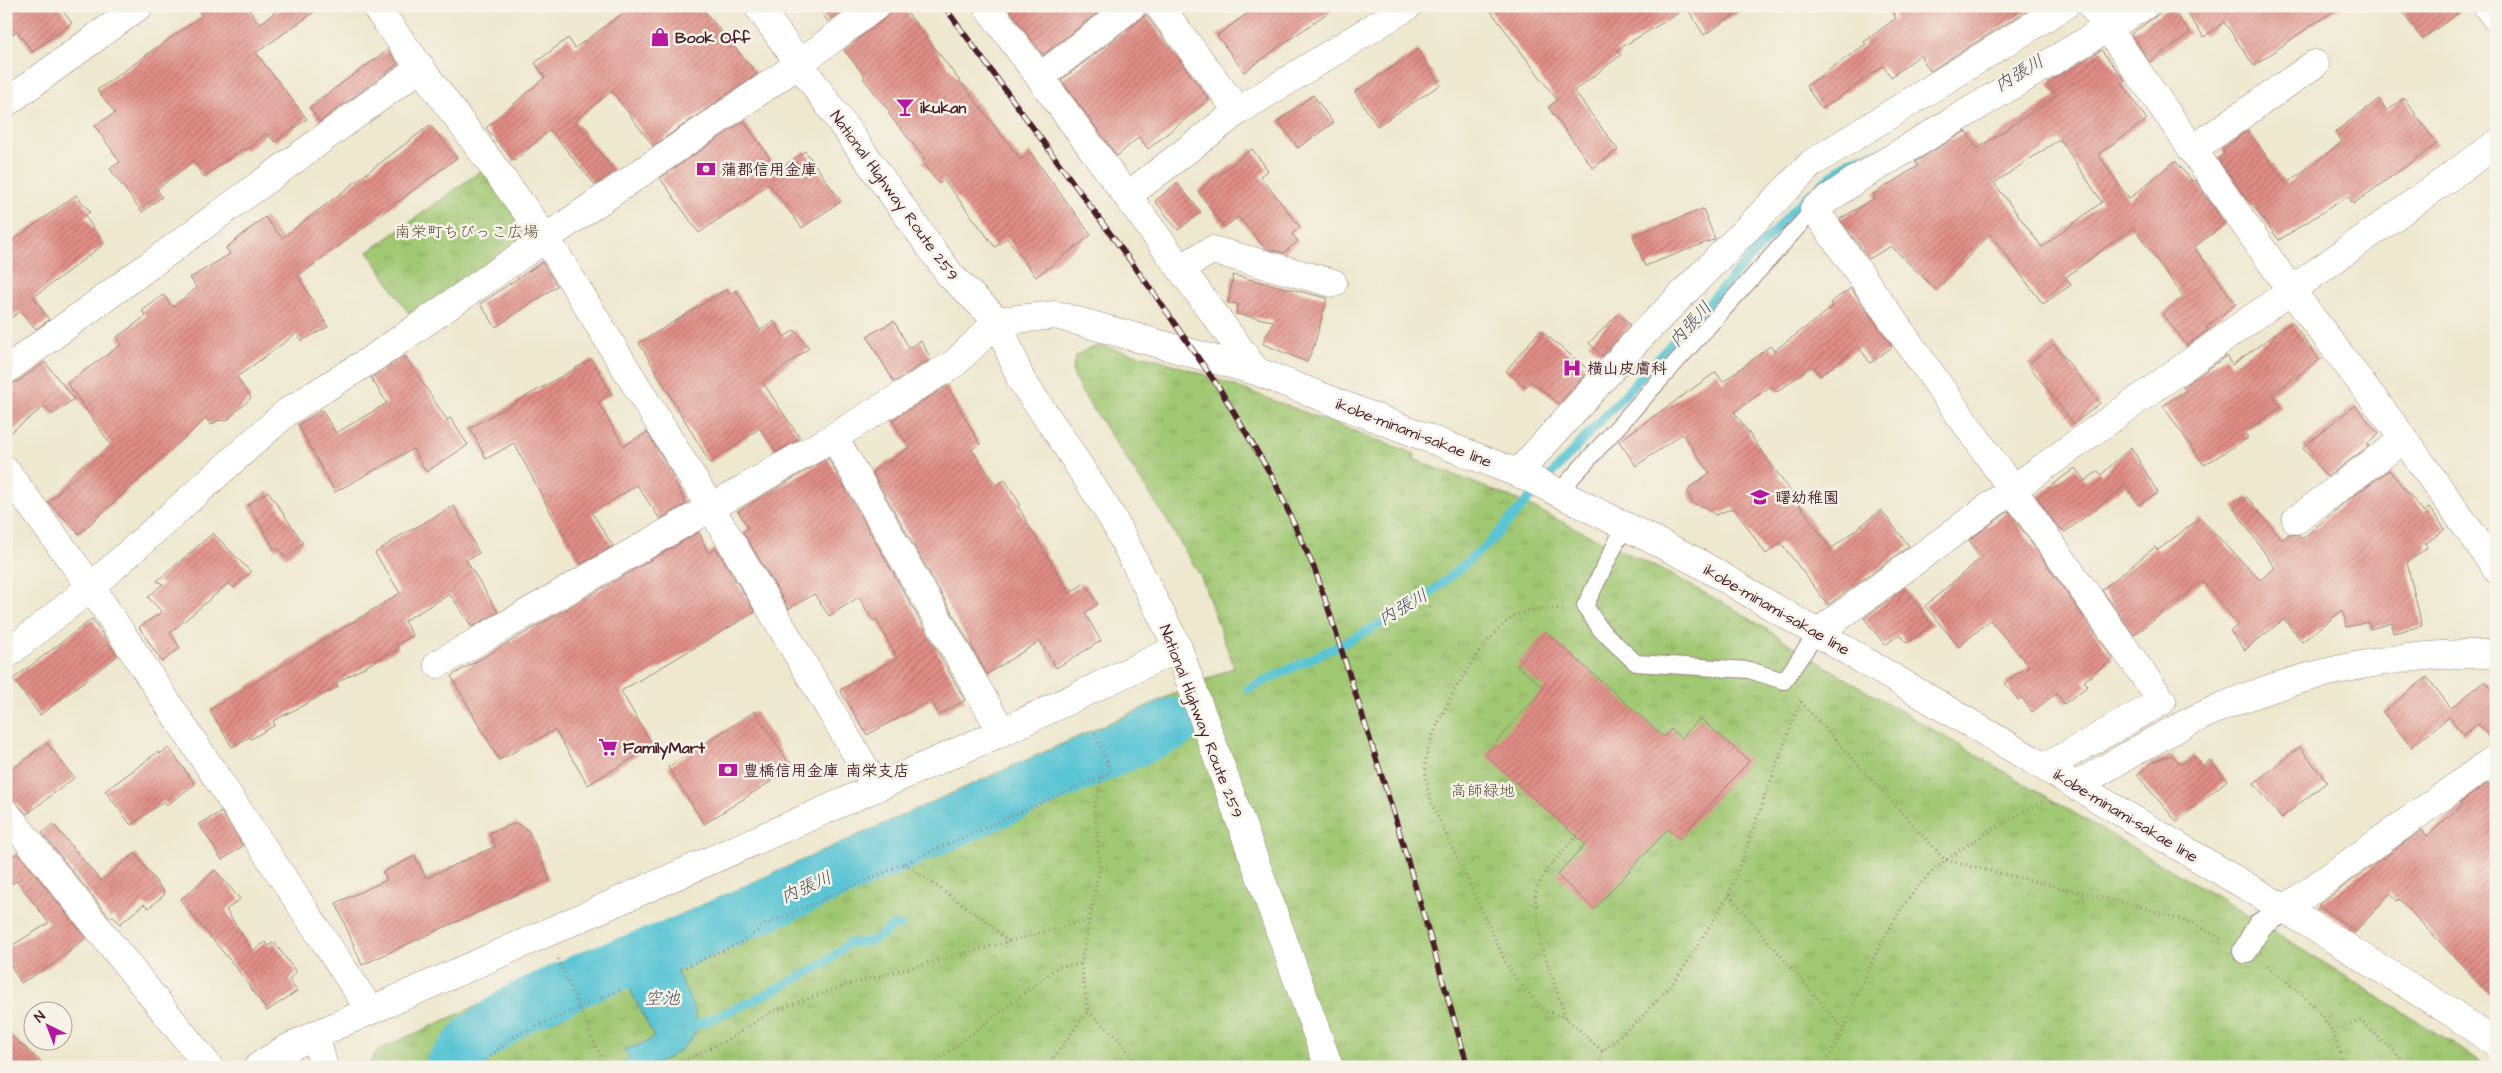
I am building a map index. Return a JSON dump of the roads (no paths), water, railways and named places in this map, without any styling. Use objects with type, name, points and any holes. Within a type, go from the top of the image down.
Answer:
[{"type":"main road","points":[[6,103],[139,6]]},
{"type":"main road","points":[[375,6],[546,238],[711,508],[876,787]]},
{"type":"main road","name":"National Highway Route 259","points":[[758,6],[951,276],[998,321],[1020,380],[1060,436],[1113,519],[1178,648],[1329,1067]]},
{"type":"main road","points":[[6,655],[91,587],[287,412],[378,355],[799,64],[876,6]]},
{"type":"main road","points":[[987,6],[1256,371]]},
{"type":"main road","points":[[1040,77],[1132,6]]},
{"type":"main road","points":[[1160,6],[1238,111]]},
{"type":"main road","points":[[1128,196],[1238,111],[1408,6]]},
{"type":"main road","points":[[1521,474],[1642,335],[1812,162],[2064,6]]},
{"type":"main road","points":[[2092,6],[2106,30],[2290,289],[2404,440],[2496,568]]},
{"type":"main road","points":[[2046,767],[2162,701],[1814,210],[1857,179],[2144,6]]},
{"type":"main road","points":[[2487,6],[2496,18]]},
{"type":"main road","points":[[2192,150],[2315,64]]},
{"type":"main road","points":[[6,370],[421,67]]},
{"type":"main road","points":[[1818,633],[2013,489],[2290,289],[2496,144]]},
{"type":"main road","points":[[1181,268],[1212,250],[1333,283]]},
{"type":"main road","name":"ikobe-minami-sakae line","points":[[998,321],[1056,315],[1256,371],[1521,474],[1697,562],[2046,767],[2065,790],[2285,909],[2454,1014],[2496,1044]]},
{"type":"main road","points":[[438,664],[834,438],[955,363],[998,321]]},
{"type":"main road","points":[[834,438],[1002,732]]},
{"type":"main road","points":[[2296,520],[2404,440]]},
{"type":"main road","points":[[6,471],[91,587],[370,1010]]},
{"type":"main road","points":[[258,1067],[284,1050],[315,1035],[1002,732],[1178,648]]},
{"type":"main road","points":[[2065,790],[2197,718],[2237,701],[2294,682],[2340,669],[2407,656],[2496,654]]},
{"type":"main road","points":[[2285,909],[2496,758]]},
{"type":"main road","points":[[6,813],[209,1067]]},
{"type":"main road","points":[[315,1035],[324,1067]]},
{"type":"street","points":[[2245,951],[2260,925],[2285,909]]},
{"type":"lane","points":[[1558,493],[1814,210]]},
{"type":"lane","points":[[1625,525],[1585,606],[1601,630],[1636,663],[1749,670],[1784,681],[1818,633]]},
{"type":"water","name":"空池","points":[[673,964],[695,1012],[697,1026],[695,1033],[684,1047],[659,1062],[644,1067],[616,1067],[630,1057],[623,1050],[647,1042],[654,1037],[625,979]]},
{"type":"waterway","name":"内張川","points":[[1248,689],[1367,631],[1412,605],[1447,579],[1487,545],[1802,201],[1850,160],[1880,152]]},
{"type":"waterway","name":"内張川","points":[[451,1067],[475,1039],[520,1008],[594,974],[680,943],[1173,724]]},
{"type":"waterway","points":[[697,1025],[798,978],[829,960],[849,943],[873,940],[882,935],[891,926],[901,926]]},
{"type":"railway","points":[[944,6],[1153,292],[1221,391],[1274,480],[1315,570],[1329,611],[1397,824],[1468,1067]]},
{"type":"place","name":"Book Off","points":[[660,37]]},
{"type":"place","name":"ikukan","points":[[905,107]]},
{"type":"place","name":"蒲郡信用金庫","points":[[706,169]]},
{"type":"place","name":"横山皮膚科","points":[[1572,368]]},
{"type":"place","name":"曙幼稚園","points":[[1760,497]]},
{"type":"place","name":"FamilyMart","points":[[608,747]]},
{"type":"place","name":"豊橋信用金庫 南栄支店","points":[[728,770]]},
{"type":"park label","name":"南栄町ちびっこ広場","points":[[467,231]]},
{"type":"park label","name":"高師緑地","points":[[1483,790]]}]
